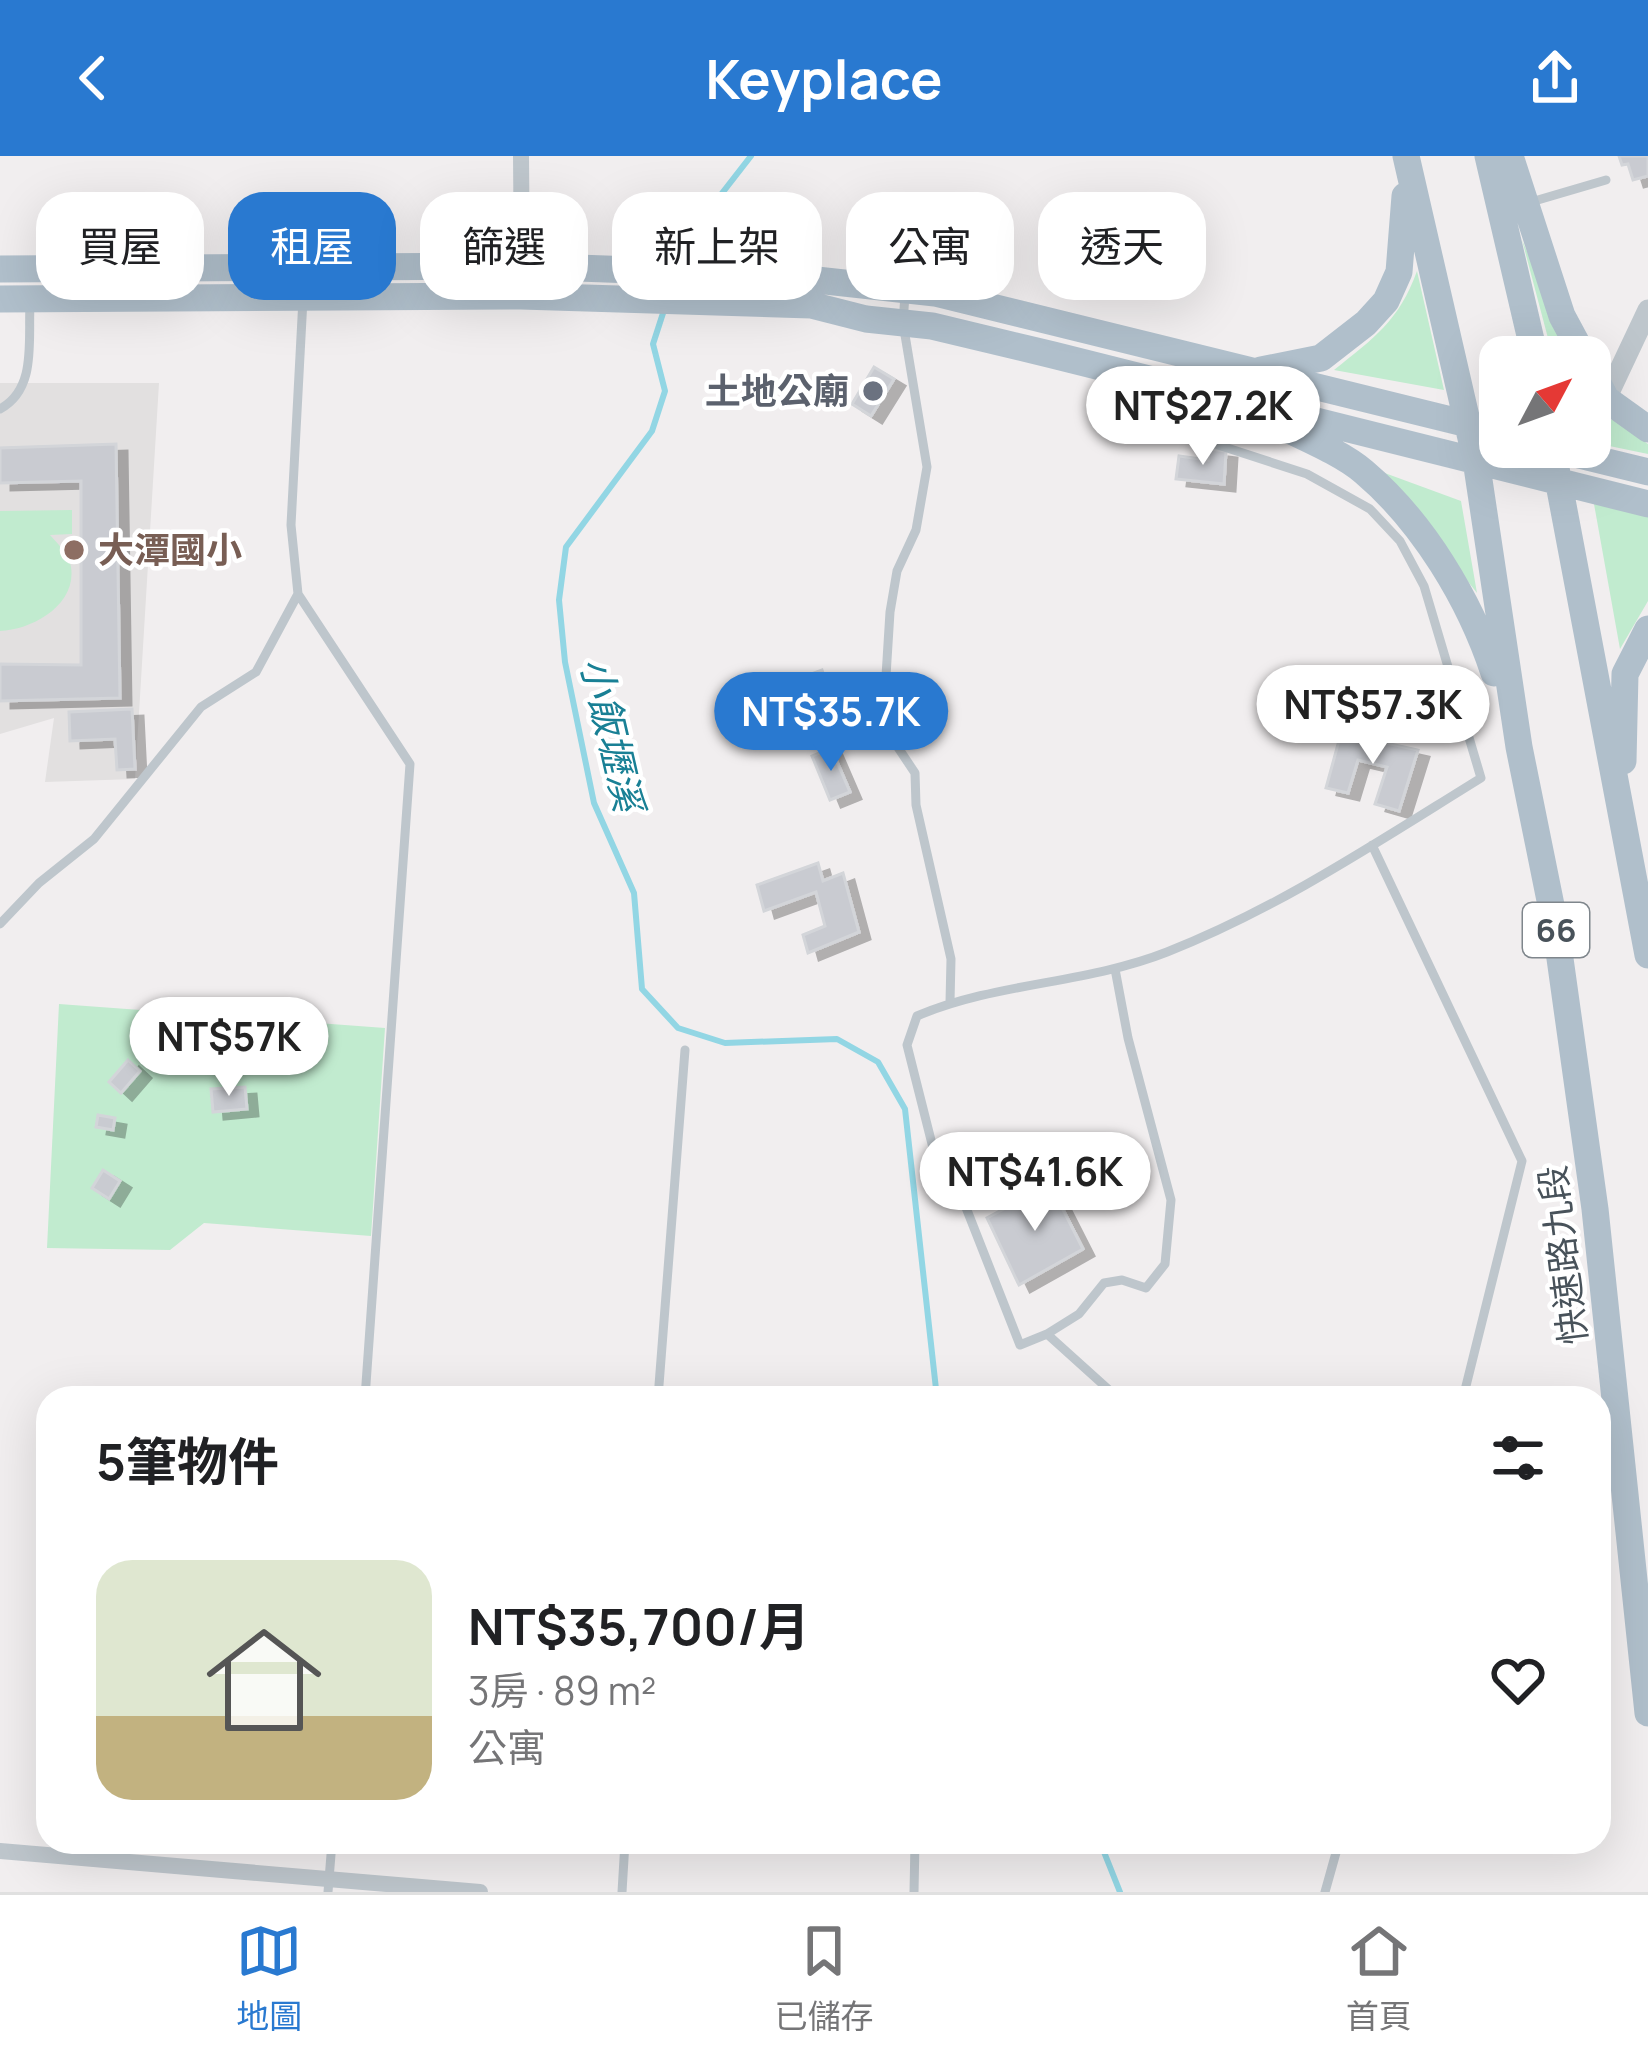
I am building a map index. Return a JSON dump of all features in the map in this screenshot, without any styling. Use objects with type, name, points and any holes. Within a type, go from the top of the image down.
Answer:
[{"type":"main road","points":[[1249,373],[1321,358],[1386,301],[1400,272],[1405,237],[1406,156]]},
{"type":"main road","name":"快速路九段","points":[[1406,156],[1476,460],[1519,747],[1556,930],[1595,1209],[1607,1386]]},
{"type":"main road","points":[[1488,156],[1529,336]]},
{"type":"main road","points":[[1510,156],[1573,336]]},
{"type":"main road","points":[[0,268],[420,266]]},
{"type":"main road","points":[[588,282],[612,284]]},
{"type":"main road","points":[[588,284],[593,283]]},
{"type":"main road","points":[[0,299],[228,298]]},
{"type":"main road","points":[[779,300],[932,326],[1648,504]]},
{"type":"main road","points":[[962,300],[1479,427]]},
{"type":"main road","points":[[1228,397],[1362,470],[1436,553],[1480,630],[1519,747]]},
{"type":"main road","points":[[1611,412],[1648,429]]},
{"type":"main road","points":[[1611,463],[1648,472]]},
{"type":"main road","name":"66","points":[[1557,468],[1648,956]]},
{"type":"main road","points":[[1622,819],[1625,674],[1648,629]]},
{"type":"main road","name":"快速路九段","points":[[1611,1444],[1648,1713]]},
{"type":"street","points":[[521,156],[522,192]]},
{"type":"street","points":[[1611,381],[1648,310]]},
{"type":"street","points":[[0,1851],[328,1885],[480,1892]]},
{"type":"lane","points":[[1526,203],[1606,180]]},
{"type":"lane","points":[[0,409],[16,400],[26,383],[31,268]]},
{"type":"lane","points":[[303,300],[290,525],[298,594],[410,764],[366,1386]]},
{"type":"lane","points":[[904,300],[903,323],[927,467],[916,530],[897,571],[884,708],[892,740],[915,773],[916,805],[951,959],[950,1002]]},
{"type":"lane","points":[[1107,369],[1154,416],[1212,443],[1307,474],[1370,509],[1400,542],[1424,586],[1481,778],[1287,898],[1165,953],[1115,969],[950,1002],[917,1016],[907,1045],[932,1148],[952,1172],[1020,1345],[1079,1314],[1103,1283],[1122,1280],[1146,1288],[1165,1264],[1171,1200],[1128,1038],[1115,969]]},
{"type":"lane","points":[[0,924],[39,883],[94,839],[201,707],[256,672],[298,594]]},
{"type":"lane","points":[[1372,845],[1522,1161],[1466,1386]]},
{"type":"lane","points":[[659,1386],[685,1050]]},
{"type":"lane","points":[[1046,1334],[1104,1386]]},
{"type":"lane","points":[[328,1885],[331,1854]]},
{"type":"lane","points":[[622,1892],[624,1854]]},
{"type":"lane","points":[[914,1892],[915,1854]]},
{"type":"lane","points":[[1325,1892],[1336,1854]]},
{"type":"shaded area","name":"大潭國小","points":[[0,383],[159,383],[135,779],[45,782],[54,718],[0,734]]},
{"type":"green space","points":[[1522,240],[1564,336],[1547,336]]},
{"type":"green space","points":[[1417,271],[1444,390],[1334,370],[1393,316]]},
{"type":"green space","points":[[1611,420],[1648,444],[1648,454],[1611,446]]},
{"type":"green space","points":[[1382,472],[1461,501],[1477,593]]},
{"type":"green space","points":[[1594,504],[1648,514],[1648,601],[1620,649]]},
{"type":"green space","points":[[72,510],[72,534],[50,535],[70,562],[67,593],[38,620],[0,631],[0,511]]},
{"type":"green space","points":[[59,1004],[385,1028],[371,1236],[204,1223],[170,1250],[47,1248]]},
{"type":"building","points":[[1619,156],[1648,156],[1648,176],[1633,180],[1628,164],[1622,165]]},
{"type":"building","name":"土地公廟","points":[[874,367],[894,379],[871,416],[852,404]]},
{"type":"building","points":[[116,444],[120,698],[0,701],[0,664],[81,665],[81,481],[0,483],[0,448]]},
{"type":"building","points":[[1209,449],[1226,451],[1224,484],[1176,479],[1179,456],[1208,460]]},
{"type":"building","points":[[822,670],[838,720],[817,728],[801,678]]},
{"type":"building","points":[[132,709],[135,769],[117,770],[115,739],[70,741],[69,712]]},
{"type":"building","points":[[1341,733],[1418,750],[1399,811],[1375,804],[1387,767],[1358,760],[1348,793],[1326,788]]},
{"type":"building","points":[[831,748],[850,792],[830,800],[812,756]]},
{"type":"building","points":[[818,863],[823,881],[843,873],[859,932],[808,953],[803,935],[825,926],[816,892],[764,911],[757,885]]},
{"type":"building","points":[[128,1060],[140,1071],[121,1093],[109,1082]]},
{"type":"building","points":[[245,1087],[247,1109],[213,1112],[211,1089]]},
{"type":"building","points":[[98,1115],[115,1118],[113,1130],[96,1127]]},
{"type":"building","points":[[103,1170],[120,1181],[109,1199],[92,1188]]},
{"type":"building","points":[[1050,1184],[1083,1249],[1019,1285],[987,1218]]},
{"type":"waterway","name":"小飯壢溪","points":[[723,192],[751,156]]},
{"type":"waterway","name":"小飯壢溪","points":[[665,307],[653,344],[665,391],[652,431],[566,547],[559,600],[565,662],[594,803],[634,893],[642,989],[678,1028],[725,1043],[837,1039],[878,1062],[905,1109],[936,1386]]},
{"type":"waterway","name":"小飯壢溪","points":[[1105,1854],[1120,1892]]},
{"type":"place","name":"土地公廟","points":[[873,391]]},
{"type":"place","name":"大潭國小","points":[[74,550]]}]
